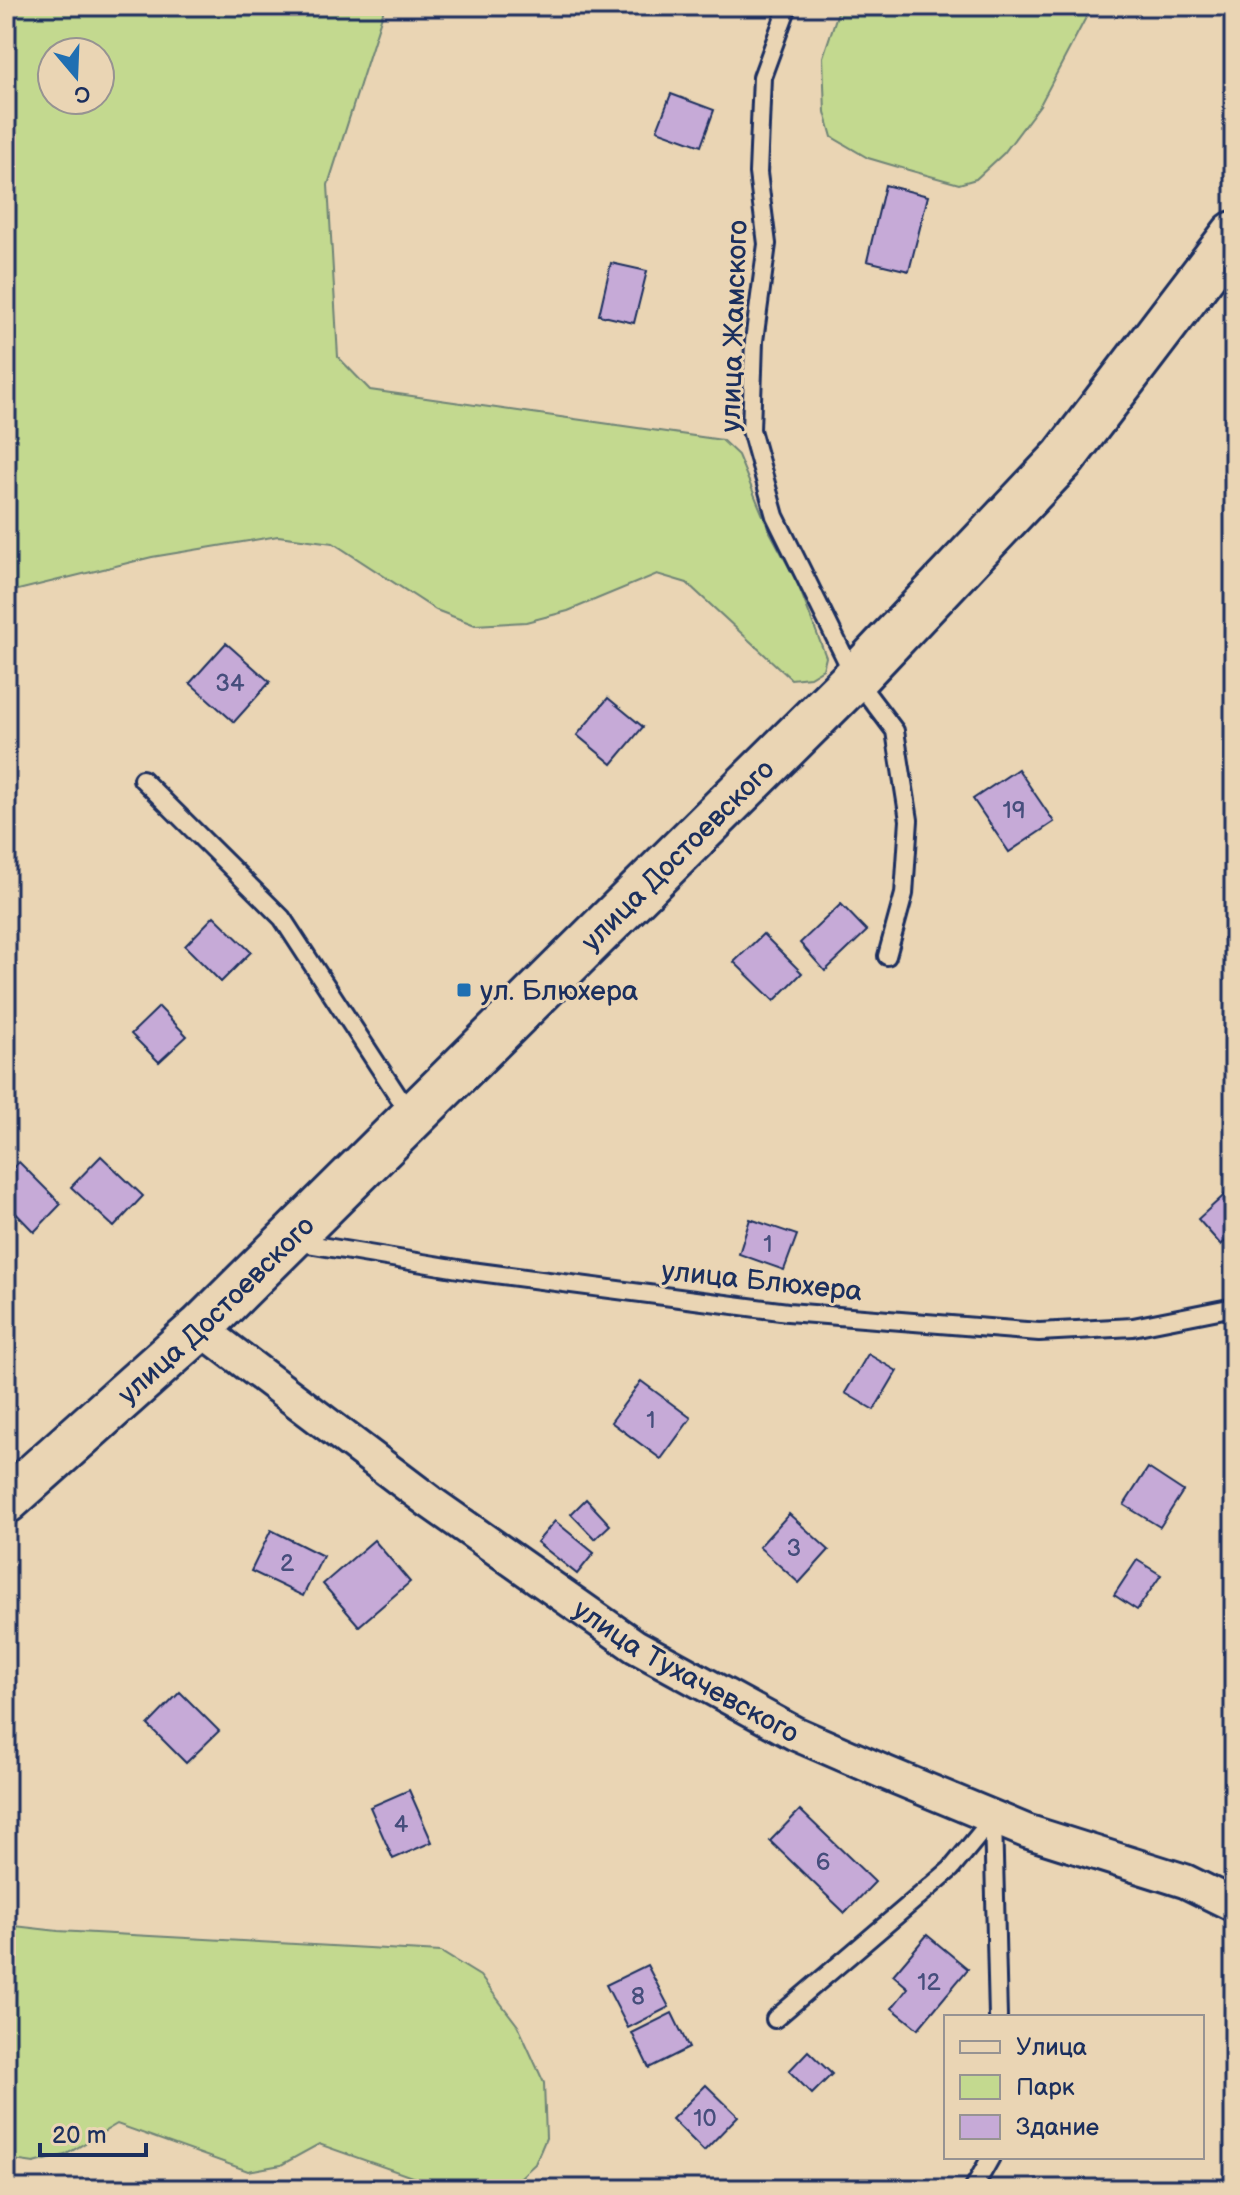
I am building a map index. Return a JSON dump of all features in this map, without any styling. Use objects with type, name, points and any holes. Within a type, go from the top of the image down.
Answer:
[{"type":"main road","name":"улица Достоевского","points":[[6,1501],[200,1328],[855,678],[1064,457],[1234,234]]},
{"type":"street","name":"улица Тухачевского","points":[[200,1328],[430,1502],[635,1646],[794,1733],[1026,1831],[1185,1881],[1234,1905]]},
{"type":"lane","name":"улица Жамского","points":[[788,6],[762,77],[758,173],[767,244],[754,341],[751,430],[775,516],[855,678],[895,731],[909,820],[904,894],[887,956]]},
{"type":"lane","points":[[142,779],[282,918],[411,1117]]},
{"type":"lane","name":"улица Блюхера","points":[[286,1240],[471,1271],[788,1312],[1039,1332],[1133,1327],[1234,1307]]},
{"type":"lane","points":[[993,1818],[998,2015]]},
{"type":"lane","points":[[775,2019],[951,1869],[993,1818]]},
{"type":"lane","points":[[973,2189],[990,2159]]},
{"type":"green space","points":[[6,6],[385,6],[328,185],[338,357],[370,390],[722,440],[738,455],[769,530],[797,582],[826,657],[823,669],[810,677],[791,679],[687,583],[657,574],[568,611],[526,622],[475,625],[436,610],[333,543],[278,536],[152,557],[6,593]]},
{"type":"green space","points":[[840,6],[1092,6],[1040,105],[1004,153],[976,179],[959,184],[868,158],[832,137],[825,112],[823,57]]},
{"type":"green space","points":[[6,1925],[58,1931],[441,1952],[480,1976],[518,2026],[544,2083],[546,2138],[535,2164],[509,2188],[501,2189],[446,2189],[319,2144],[281,2165],[248,2171],[117,2124],[65,2155],[34,2163],[6,2159]]},
{"type":"building","points":[[671,94],[714,110],[701,146],[657,130]]},
{"type":"building","points":[[885,185],[928,196],[909,271],[867,261]]},
{"type":"building","points":[[611,263],[647,271],[634,323],[599,315]]},
{"type":"building","points":[[226,643],[270,682],[234,722],[190,683]]},
{"type":"building","points":[[608,698],[643,727],[612,764],[577,735]]},
{"type":"building","points":[[1018,769],[1054,822],[1009,852],[973,799]]},
{"type":"building","points":[[841,904],[867,931],[825,971],[800,943]]},
{"type":"building","points":[[214,916],[251,952],[221,982],[185,946]]},
{"type":"building","points":[[763,934],[802,973],[774,1001],[734,962]]},
{"type":"building","points":[[159,1007],[187,1036],[159,1062],[131,1034]]},
{"type":"building","points":[[101,1156],[143,1196],[114,1227],[71,1187]]},
{"type":"building","points":[[19,1162],[61,1204],[34,1232],[6,1203],[6,1175]]},
{"type":"building","points":[[1231,1189],[1234,1192],[1234,1233],[1221,1245],[1198,1219]]},
{"type":"building","points":[[750,1219],[797,1235],[784,1270],[739,1254]]},
{"type":"building","points":[[868,1354],[897,1371],[874,1410],[845,1393]]},
{"type":"building","points":[[641,1381],[691,1418],[661,1459],[611,1422]]},
{"type":"building","points":[[1148,1468],[1183,1491],[1160,1527],[1124,1505]]},
{"type":"building","points":[[586,1499],[610,1525],[595,1539],[571,1514]]},
{"type":"building","points":[[789,1514],[829,1550],[799,1583],[759,1547]]},
{"type":"building","points":[[555,1521],[594,1553],[577,1574],[537,1542]]},
{"type":"building","points":[[271,1530],[323,1556],[303,1596],[251,1571]]},
{"type":"building","points":[[374,1540],[410,1582],[359,1626],[323,1584]]},
{"type":"building","points":[[1137,1560],[1161,1575],[1137,1610],[1114,1595]]},
{"type":"building","points":[[180,1692],[219,1731],[186,1763],[148,1725]]},
{"type":"building","points":[[409,1790],[432,1842],[393,1859],[370,1807]]},
{"type":"building","points":[[800,1810],[875,1882],[845,1913],[770,1841]]},
{"type":"building","points":[[927,1935],[968,1969],[918,2029],[892,2008],[908,1988],[893,1975]]},
{"type":"building","points":[[647,1965],[669,2007],[628,2028],[606,1985]]},
{"type":"building","points":[[672,2013],[689,2048],[649,2068],[632,2033]]},
{"type":"building","points":[[808,2051],[832,2074],[812,2094],[789,2071]]},
{"type":"building","points":[[706,2085],[738,2116],[704,2151],[672,2119]]},
{"type":"place","name":"ул. Блюхера","points":[[464,990]]}]
